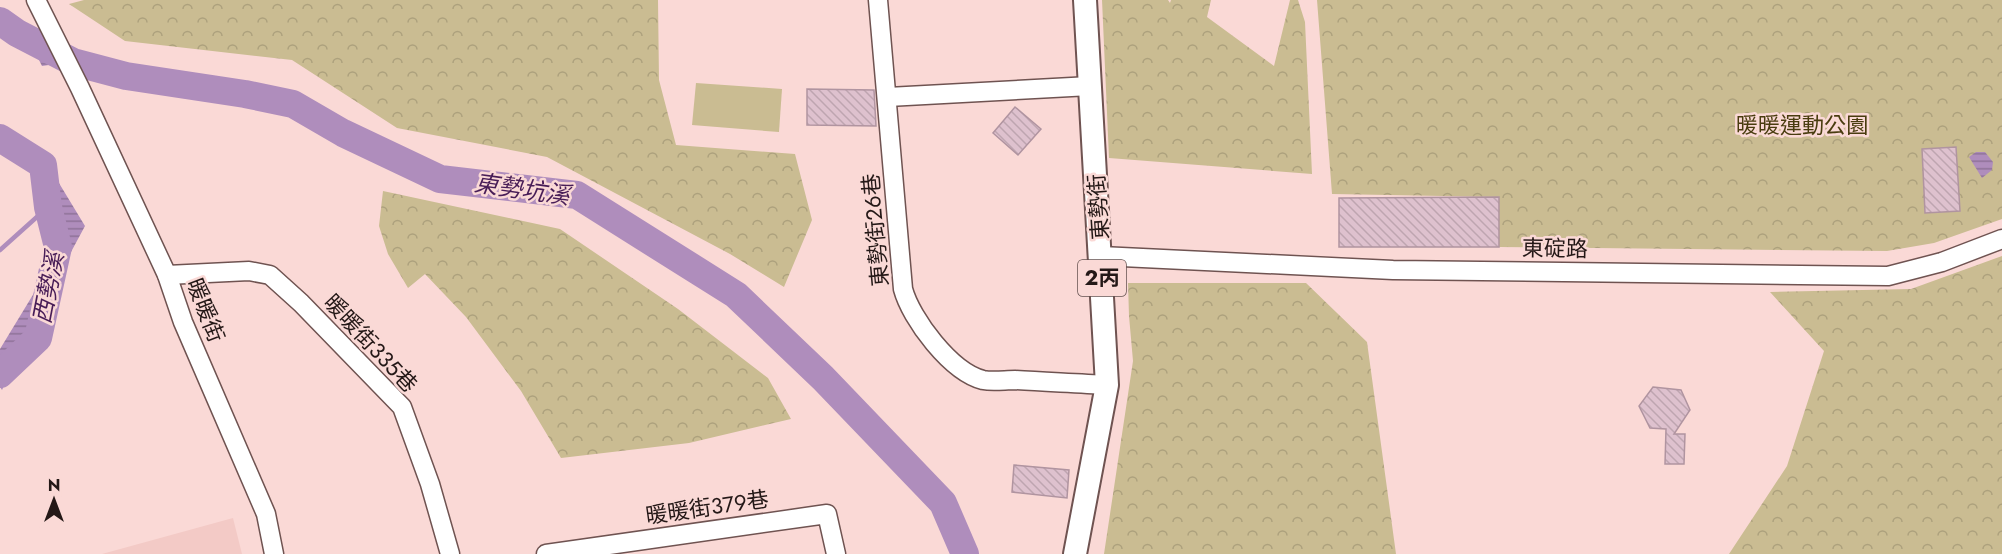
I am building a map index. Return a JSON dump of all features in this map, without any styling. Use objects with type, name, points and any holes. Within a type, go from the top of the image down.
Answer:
[{"type":"main road","name":"東勢街","points":[[1075,554],[1107,385],[1085,0]]},
{"type":"street","name":"東勢街26巷","points":[[878,0],[903,289],[907,303],[921,326],[939,348],[963,370],[983,380],[1107,385]]},
{"type":"street","name":"暖暖街","points":[[38,3],[167,275],[183,322],[266,514],[274,554]]},
{"type":"street","points":[[888,97],[1090,86]]},
{"type":"street","name":"東碇路","points":[[1101,256],[1393,270],[1888,276],[1942,262],[2002,239]]},
{"type":"street","name":"暖暖街335巷","points":[[167,275],[249,271],[270,275],[301,303],[402,407],[430,484],[450,554]]},
{"type":"street","name":"暖暖街379巷","points":[[551,554],[827,514],[836,554]]},
{"type":"shaded area","points":[[233,518],[242,554],[102,554]]},
{"type":"green space","points":[[84,0],[658,0],[659,80],[676,145],[795,154],[812,220],[784,287],[730,254],[547,157],[397,128],[292,60],[125,41],[69,4]]},
{"type":"green space","points":[[1102,0],[1168,0],[1170,3],[1171,0],[1211,0],[1207,17],[1274,66],[1290,0],[1298,0],[1305,22],[1312,174],[1109,158]]},
{"type":"green space","name":"暖暖運動公園","points":[[1317,0],[2002,0],[2002,219],[1934,243],[1887,251],[1499,247],[1498,197],[1332,194]]},
{"type":"green space","points":[[696,83],[782,89],[779,132],[692,125]]},
{"type":"green space","points":[[383,191],[560,229],[678,309],[768,378],[791,419],[689,443],[561,458],[521,391],[466,317],[425,274],[408,288],[388,254],[379,226]]},
{"type":"green space","points":[[2002,256],[2002,554],[1729,554],[1787,466],[1824,351],[1770,292],[1911,289]]},
{"type":"green space","points":[[1128,283],[1306,283],[1367,342],[1396,554],[1104,554],[1133,361]]},
{"type":"water","points":[[0,13],[33,35],[49,65],[42,66],[32,46],[0,33]]},
{"type":"water","points":[[0,130],[45,160],[85,226],[2,390],[0,387],[0,349],[45,275],[46,167],[0,138]]},
{"type":"water","points":[[1976,152],[1985,152],[1993,162],[1992,170],[1982,178],[1969,157]]},
{"type":"building","points":[[807,89],[874,90],[876,126],[807,125]]},
{"type":"building","points":[[1015,107],[1041,129],[1018,155],[993,133]]},
{"type":"building","points":[[1956,147],[1960,211],[1925,213],[1922,149]]},
{"type":"building","points":[[1499,197],[1499,247],[1339,247],[1339,198]]},
{"type":"building","points":[[1653,387],[1681,390],[1690,410],[1674,434],[1685,434],[1684,464],[1665,464],[1666,429],[1650,428],[1639,406]]},
{"type":"building","points":[[1014,465],[1069,470],[1067,498],[1012,492]]},
{"type":"waterway","name":"東勢坑溪","points":[[0,21],[17,33],[73,62],[126,76],[245,94],[293,104],[343,133],[440,179],[577,195],[736,295],[823,378],[943,503],[965,554]]},
{"type":"waterway","name":"西勢溪","points":[[0,138],[43,165],[48,207],[58,247],[38,338],[0,374]]},
{"type":"waterway","points":[[0,250],[48,207]]}]
